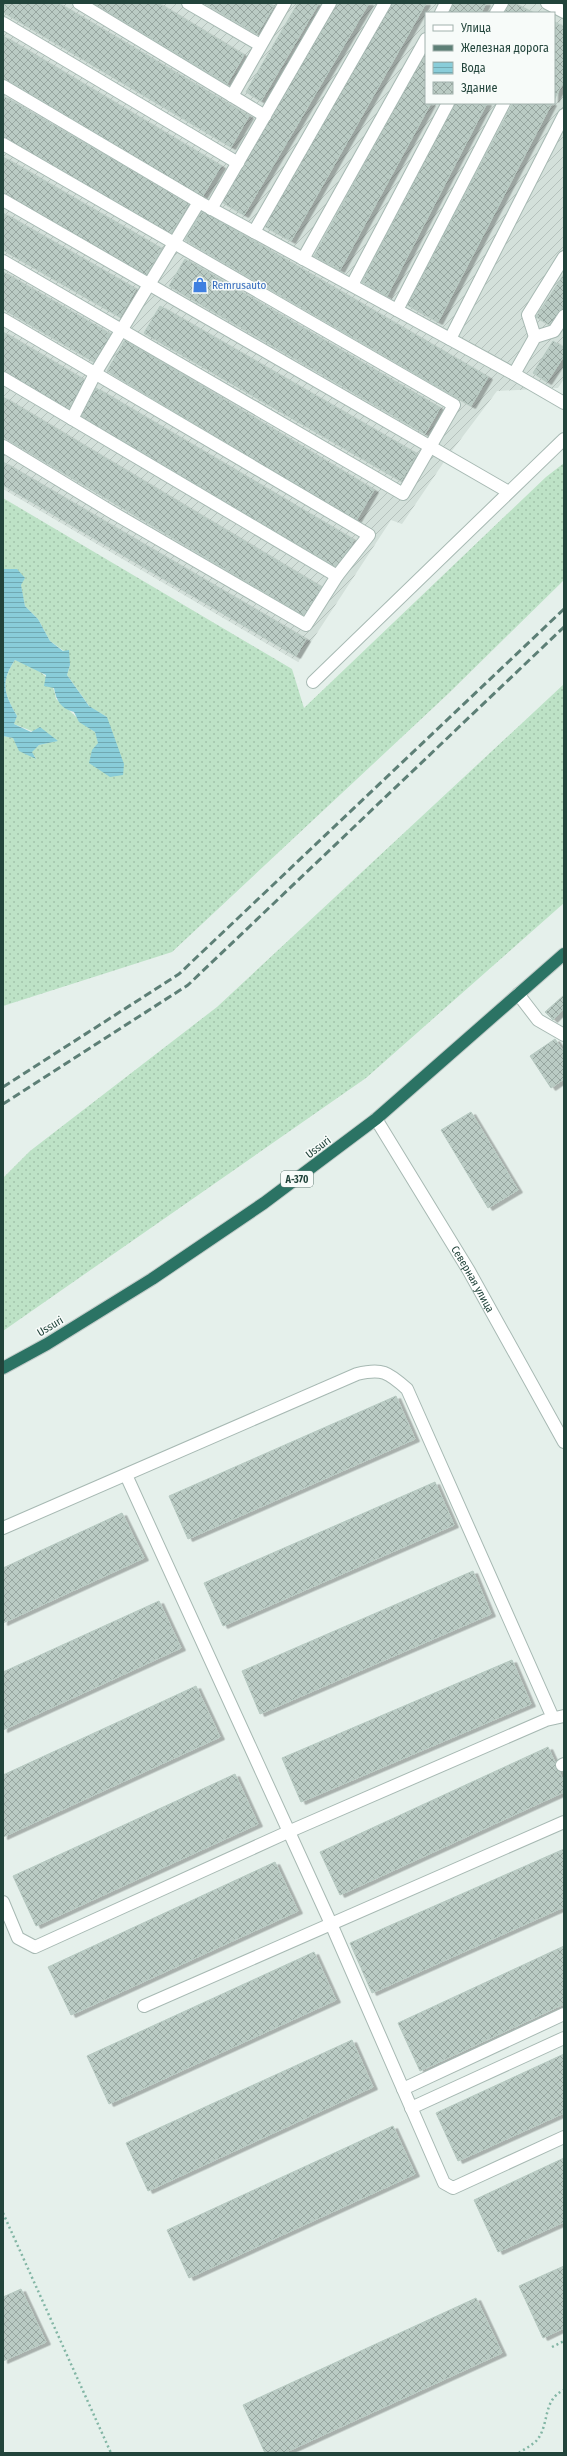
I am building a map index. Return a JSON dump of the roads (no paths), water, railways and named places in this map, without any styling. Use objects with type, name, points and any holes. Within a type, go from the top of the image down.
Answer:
[{"type":"highway","name":"Ussuri","points":[[3,1368],[47,1344],[152,1279],[264,1203],[376,1119],[564,954]]},
{"type":"street","points":[[79,3],[265,116]]},
{"type":"street","points":[[188,3],[260,45]]},
{"type":"street","points":[[232,96],[285,3]]},
{"type":"street","points":[[211,209],[330,3]]},
{"type":"street","points":[[254,232],[385,3]]},
{"type":"street","points":[[442,12],[446,3]]},
{"type":"street","points":[[497,12],[502,3]]},
{"type":"street","points":[[3,23],[238,163]]},
{"type":"street","points":[[303,259],[425,41]]},
{"type":"street","points":[[3,86],[211,209],[514,374],[564,403]]},
{"type":"street","points":[[352,285],[447,104]]},
{"type":"street","points":[[397,310],[503,104]]},
{"type":"street","points":[[450,339],[564,115]]},
{"type":"street","points":[[3,144],[454,405],[403,494],[3,261]]},
{"type":"street","points":[[3,200],[150,283],[507,491]]},
{"type":"street","points":[[72,419],[96,372],[199,202]]},
{"type":"street","points":[[535,337],[528,315],[564,257]]},
{"type":"street","points":[[514,374],[535,337],[554,331],[564,316]]},
{"type":"street","points":[[3,319],[96,372],[215,446],[369,535],[337,576],[306,625],[110,511],[3,446]]},
{"type":"street","points":[[3,378],[337,576]]},
{"type":"street","points":[[313,682],[507,491],[564,439]]},
{"type":"street","points":[[518,994],[538,1020],[564,1035]]},
{"type":"street","name":"Северная улица","points":[[376,1119],[469,1271],[564,1442]]},
{"type":"street","points":[[3,1528],[357,1374],[376,1370],[392,1375],[407,1389],[558,1717],[288,1832],[35,1947],[18,1938],[3,1902]]},
{"type":"street","points":[[126,1475],[332,1926],[444,2183],[453,2188],[564,2137]]},
{"type":"street","points":[[144,2006],[332,1926],[564,1822]]},
{"type":"street","points":[[403,2089],[564,2014]]},
{"type":"street","points":[[411,2108],[564,2038]]},
{"type":"water","points":[[3,569],[17,569],[25,578],[21,585],[25,606],[38,619],[50,641],[63,651],[69,650],[70,665],[67,675],[89,706],[107,717],[124,764],[123,775],[110,777],[89,763],[92,750],[98,743],[95,732],[79,722],[74,712],[69,711],[62,706],[56,696],[54,688],[44,686],[46,675],[15,660],[7,675],[6,682],[9,701],[17,716],[14,724],[31,732],[40,727],[58,741],[39,745],[32,752],[36,759],[19,751],[13,738],[3,736]]},
{"type":"railway","points":[[3,1087],[179,974],[564,609]]},
{"type":"railway","points":[[3,1104],[188,985],[564,627]]},
{"type":"place","name":"Remrusauto","points":[[200,285]]}]
